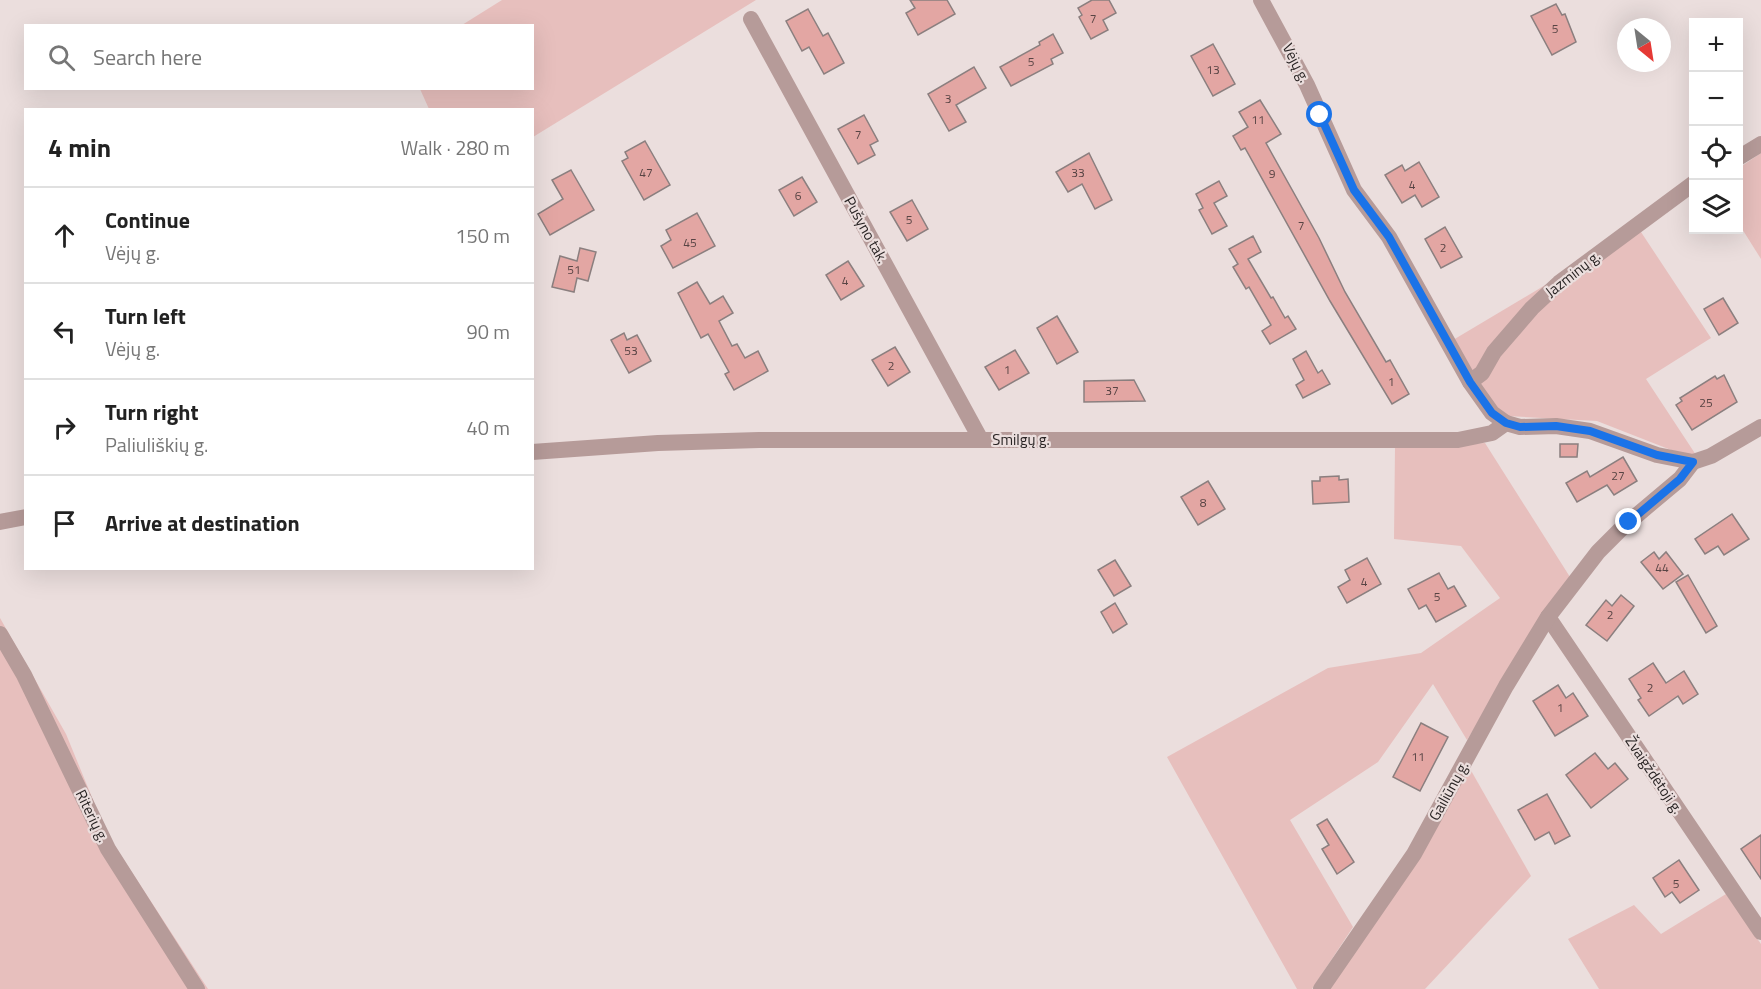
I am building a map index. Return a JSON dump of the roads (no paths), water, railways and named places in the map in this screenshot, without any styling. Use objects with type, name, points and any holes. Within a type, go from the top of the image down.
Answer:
[{"type":"street","name":"Vėjų g.","points":[[1261,0],[1308,85],[1354,190],[1395,246],[1470,382],[1492,413],[1506,423]]},
{"type":"street","name":"Pušyno tak.","points":[[751,19],[981,440]]},
{"type":"street","points":[[1743,155],[1761,144]]},
{"type":"street","name":"Jazminų g.","points":[[1470,382],[1482,374],[1494,352],[1532,308],[1559,283],[1689,187]]},
{"type":"street","name":"Smilgų g.","points":[[534,452],[658,442],[759,440],[1458,440],[1492,434],[1506,423]]},
{"type":"street","points":[[1506,423],[1520,427],[1556,426],[1590,431],[1657,455],[1693,462],[1711,456],[1761,427]]},
{"type":"street","name":"Gailiūnų g.","points":[[1321,989],[1414,854],[1506,686],[1548,617],[1598,552],[1623,526],[1680,479],[1693,462]]},
{"type":"street","points":[[0,522],[24,518]]},
{"type":"street","name":"Žvaigždėtoji g.","points":[[1548,617],[1761,932]]},
{"type":"street","name":"Riterių g.","points":[[0,634],[29,684],[108,849],[197,989]]}]
